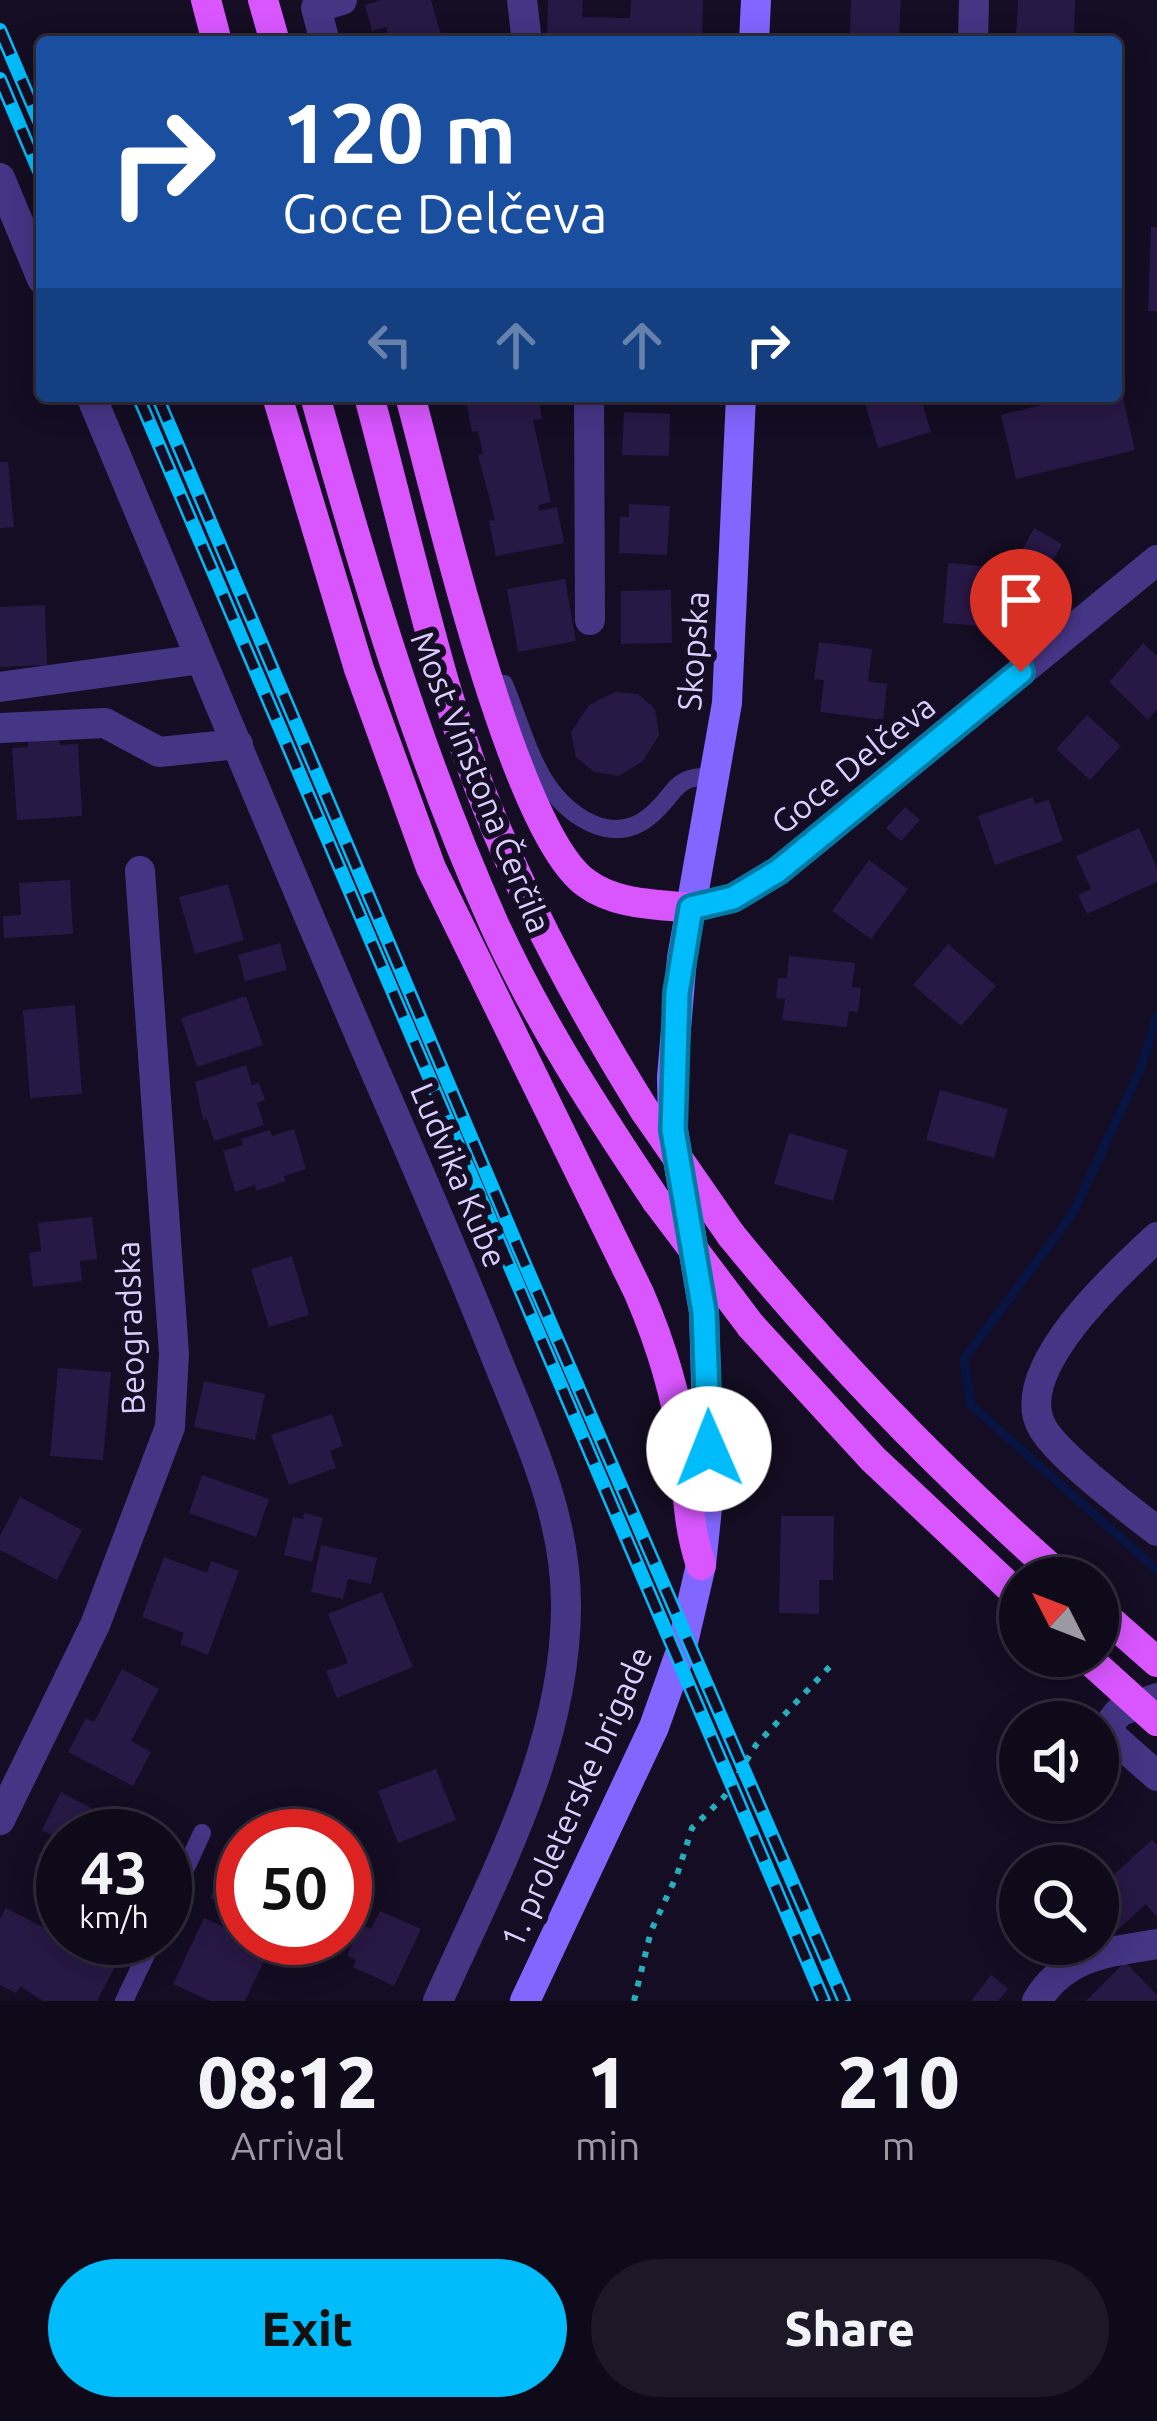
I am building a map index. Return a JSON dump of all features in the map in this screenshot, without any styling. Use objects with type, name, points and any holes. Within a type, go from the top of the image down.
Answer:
[{"type":"main road","points":[[206,0],[215,36]]},
{"type":"main road","points":[[263,0],[272,36]]},
{"type":"main road","points":[[754,36],[756,0]]},
{"type":"main road","points":[[279,402],[359,669],[431,868],[658,1340],[676,1405],[687,1511],[701,1564]]},
{"type":"main road","name":"Most Vinstona Čerčila","points":[[317,402],[373,603],[461,846],[496,928],[595,1107],[656,1200],[751,1325],[823,1408],[999,1577]]},
{"type":"main road","name":"Most Vinstona Čerčila","points":[[371,402],[447,691],[472,764],[534,912],[606,1049],[731,1235],[782,1297],[849,1373],[1039,1557]]},
{"type":"main road","points":[[412,402],[491,683],[541,820],[574,873],[615,898],[691,908]]},
{"type":"main road","name":"Skopska","points":[[691,908],[716,777],[730,666],[741,402]]},
{"type":"main road","name":"1. proleterske brigade","points":[[524,2001],[654,1727],[681,1651],[701,1564],[709,1489],[704,1312],[673,1130],[671,1077],[677,993],[691,908]]},
{"type":"main road","points":[[1119,1629],[1157,1662]]},
{"type":"main road","points":[[1108,1677],[1157,1721]]},
{"type":"street","points":[[522,0],[526,36]]},
{"type":"street","points":[[973,36],[974,0]]},
{"type":"street","points":[[324,3],[326,36]]},
{"type":"street","points":[[0,178],[36,264]]},
{"type":"street","name":"Ludvika Kube","points":[[94,402],[454,1251],[547,1483],[560,1528],[566,1639],[548,1740],[438,2001]]},
{"type":"street","points":[[589,402],[590,620]]},
{"type":"street","name":"Goce Delčeva","points":[[691,908],[733,898],[778,871],[1157,560]]},
{"type":"street","points":[[0,687],[201,659]]},
{"type":"street","points":[[0,728],[105,723],[159,752],[238,744]]},
{"type":"street","name":"Beogradska","points":[[0,1820],[95,1625],[170,1427],[174,1354],[140,871]]},
{"type":"street","points":[[1157,1237],[1112,1279],[1064,1336],[1035,1398],[1046,1434],[1157,1531]]},
{"type":"street","points":[[1157,1698],[1119,1712],[1108,1726],[1114,1738],[1157,1776]]},
{"type":"street","points":[[1037,2001],[1063,1969],[1082,1959],[1157,1944]]},
{"type":"lane","points":[[491,683],[504,684],[549,786],[590,823],[614,832],[635,826],[653,814],[681,781],[692,776],[716,777]]},
{"type":"lane","points":[[192,1855],[202,1833]]},
{"type":"lane","points":[[124,2001],[141,1965]]},
{"type":"path","points":[[634,2001],[651,1931],[692,1828],[724,1797],[756,1744],[834,1662]]},
{"type":"building","points":[[381,0],[431,0],[441,36],[388,36],[386,27],[372,31],[365,5]]},
{"type":"building","points":[[548,0],[583,0],[582,17],[630,18],[631,0],[703,0],[702,36],[547,36]]},
{"type":"building","points":[[851,0],[901,0],[899,36],[850,36]]},
{"type":"building","points":[[1018,0],[1075,0],[1074,36],[1016,36]]},
{"type":"building","points":[[1151,227],[1157,227],[1157,311],[1148,311]]},
{"type":"building","points":[[1122,395],[1135,450],[1016,479],[1001,415],[1054,402],[1122,402]]},
{"type":"building","points":[[466,402],[539,402],[542,419],[533,420],[551,502],[539,505],[539,511],[557,507],[564,543],[496,556],[489,521],[495,520],[478,455],[483,454],[478,431],[472,432]]},
{"type":"building","points":[[865,402],[922,402],[931,432],[878,448]]},
{"type":"building","points":[[624,412],[670,414],[669,456],[622,455]]},
{"type":"building","points":[[0,462],[8,462],[14,527],[0,528]]},
{"type":"building","points":[[629,504],[670,506],[667,555],[619,553],[620,516],[629,517]]},
{"type":"building","points":[[1034,528],[1062,544],[1042,580],[1014,565]]},
{"type":"building","points":[[948,563],[1004,568],[998,627],[943,623]]},
{"type":"building","points":[[565,579],[576,641],[518,652],[507,589]]},
{"type":"building","points":[[671,590],[672,643],[621,644],[621,591]]},
{"type":"building","points":[[45,605],[47,665],[0,667],[0,607]]},
{"type":"building","points":[[819,642],[872,649],[868,681],[887,684],[883,720],[820,712],[824,680],[814,679]]},
{"type":"building","points":[[1143,643],[1157,656],[1157,709],[1148,720],[1109,682]]},
{"type":"building","points":[[615,692],[638,694],[655,709],[659,735],[643,761],[619,776],[594,772],[576,757],[571,732],[589,705]]},
{"type":"building","points":[[1087,715],[1121,746],[1090,780],[1056,749]]},
{"type":"building","points":[[59,732],[60,745],[78,744],[82,816],[17,820],[12,748],[28,747],[27,734]]},
{"type":"building","points":[[1033,797],[1035,804],[1049,800],[1063,841],[995,865],[978,816]]},
{"type":"building","points":[[905,807],[920,820],[901,841],[886,828]]},
{"type":"building","points":[[1139,828],[1157,868],[1157,882],[1087,914],[1078,895],[1091,889],[1076,856]]},
{"type":"building","points":[[869,860],[908,889],[871,939],[832,911]]},
{"type":"building","points":[[70,880],[73,934],[4,938],[3,916],[21,915],[19,883]]},
{"type":"building","points":[[228,884],[244,940],[195,954],[179,897]]},
{"type":"building","points":[[280,943],[287,970],[245,981],[238,955]]},
{"type":"building","points":[[948,944],[996,986],[961,1026],[913,985]]},
{"type":"building","points":[[789,956],[855,963],[852,987],[861,988],[858,1012],[849,1011],[847,1027],[782,1020],[785,999],[776,998],[778,978],[787,978]]},
{"type":"building","points":[[246,996],[263,1045],[197,1067],[181,1018]]},
{"type":"building","points":[[75,1005],[82,1094],[30,1098],[23,1010]]},
{"type":"building","points":[[246,1065],[252,1085],[259,1083],[265,1100],[257,1103],[264,1125],[214,1141],[207,1119],[203,1120],[195,1082]]},
{"type":"building","points":[[940,1090],[1008,1109],[994,1158],[926,1140]]},
{"type":"building","points":[[294,1129],[306,1169],[256,1191],[255,1185],[235,1192],[223,1151],[243,1145],[241,1139],[270,1130],[272,1136]]},
{"type":"building","points":[[789,1133],[848,1150],[833,1201],[774,1184]]},
{"type":"building","points":[[92,1217],[97,1259],[80,1261],[82,1281],[33,1287],[29,1253],[41,1251],[38,1223]]},
{"type":"building","points":[[292,1256],[309,1315],[269,1327],[251,1269]]},
{"type":"building","points":[[58,1368],[111,1372],[103,1460],[50,1456]]},
{"type":"building","points":[[204,1381],[265,1394],[255,1440],[194,1427]]},
{"type":"building","points":[[332,1414],[343,1446],[330,1451],[336,1468],[289,1485],[271,1435]]},
{"type":"building","points":[[202,1475],[269,1499],[256,1537],[189,1513]]},
{"type":"building","points":[[20,1497],[82,1530],[57,1580],[0,1550],[0,1536]]},
{"type":"building","points":[[304,1513],[323,1518],[312,1562],[284,1555],[293,1517],[303,1519]]},
{"type":"building","points":[[781,1516],[834,1516],[833,1580],[819,1580],[819,1614],[779,1613]]},
{"type":"building","points":[[321,1545],[377,1558],[371,1584],[348,1579],[343,1599],[311,1592]]},
{"type":"building","points":[[164,1557],[207,1573],[211,1561],[239,1571],[208,1655],[180,1644],[184,1633],[142,1617]]},
{"type":"building","points":[[382,1592],[413,1667],[337,1698],[326,1671],[348,1663],[328,1614]]},
{"type":"building","points":[[122,1669],[159,1689],[131,1741],[151,1752],[133,1786],[68,1752],[86,1718],[94,1722]]},
{"type":"building","points":[[436,1769],[456,1820],[398,1843],[378,1791]]},
{"type":"building","points":[[61,1792],[93,1809],[52,1809]]},
{"type":"building","points":[[1152,1840],[1157,1845],[1157,1917],[1146,1904],[1119,1929],[1119,1870]]},
{"type":"building","points":[[6,1908],[36,1924],[36,1965],[116,1965],[97,2001],[43,2001],[20,1986],[16,1993],[0,1985],[0,1919]]},
{"type":"building","points":[[380,1911],[421,1929],[394,1986],[353,1967],[372,1965],[372,1927]]},
{"type":"building","points":[[204,1918],[216,1923],[216,1965],[262,1965],[245,2001],[210,2001],[173,1984],[182,1965],[192,1965],[192,1944]]},
{"type":"building","points":[[1125,1962],[1157,1995],[1157,2001],[1086,2001]]},
{"type":"building","points":[[991,1975],[1008,1989],[998,2001],[971,2001]]},
{"type":"waterway","points":[[1157,1016],[1140,1070],[1073,1213],[964,1359],[971,1405],[1157,1570]]},
{"type":"railway","points":[[0,30],[36,114]]},
{"type":"railway","points":[[0,79],[36,164]]},
{"type":"railway","points":[[141,402],[824,2001]]},
{"type":"railway","points":[[160,402],[844,2001]]},
{"type":"route","points":[[709,1449],[704,1312],[681,1192],[671,1077],[677,993],[691,908],[733,898],[778,871],[1021,672]]}]
